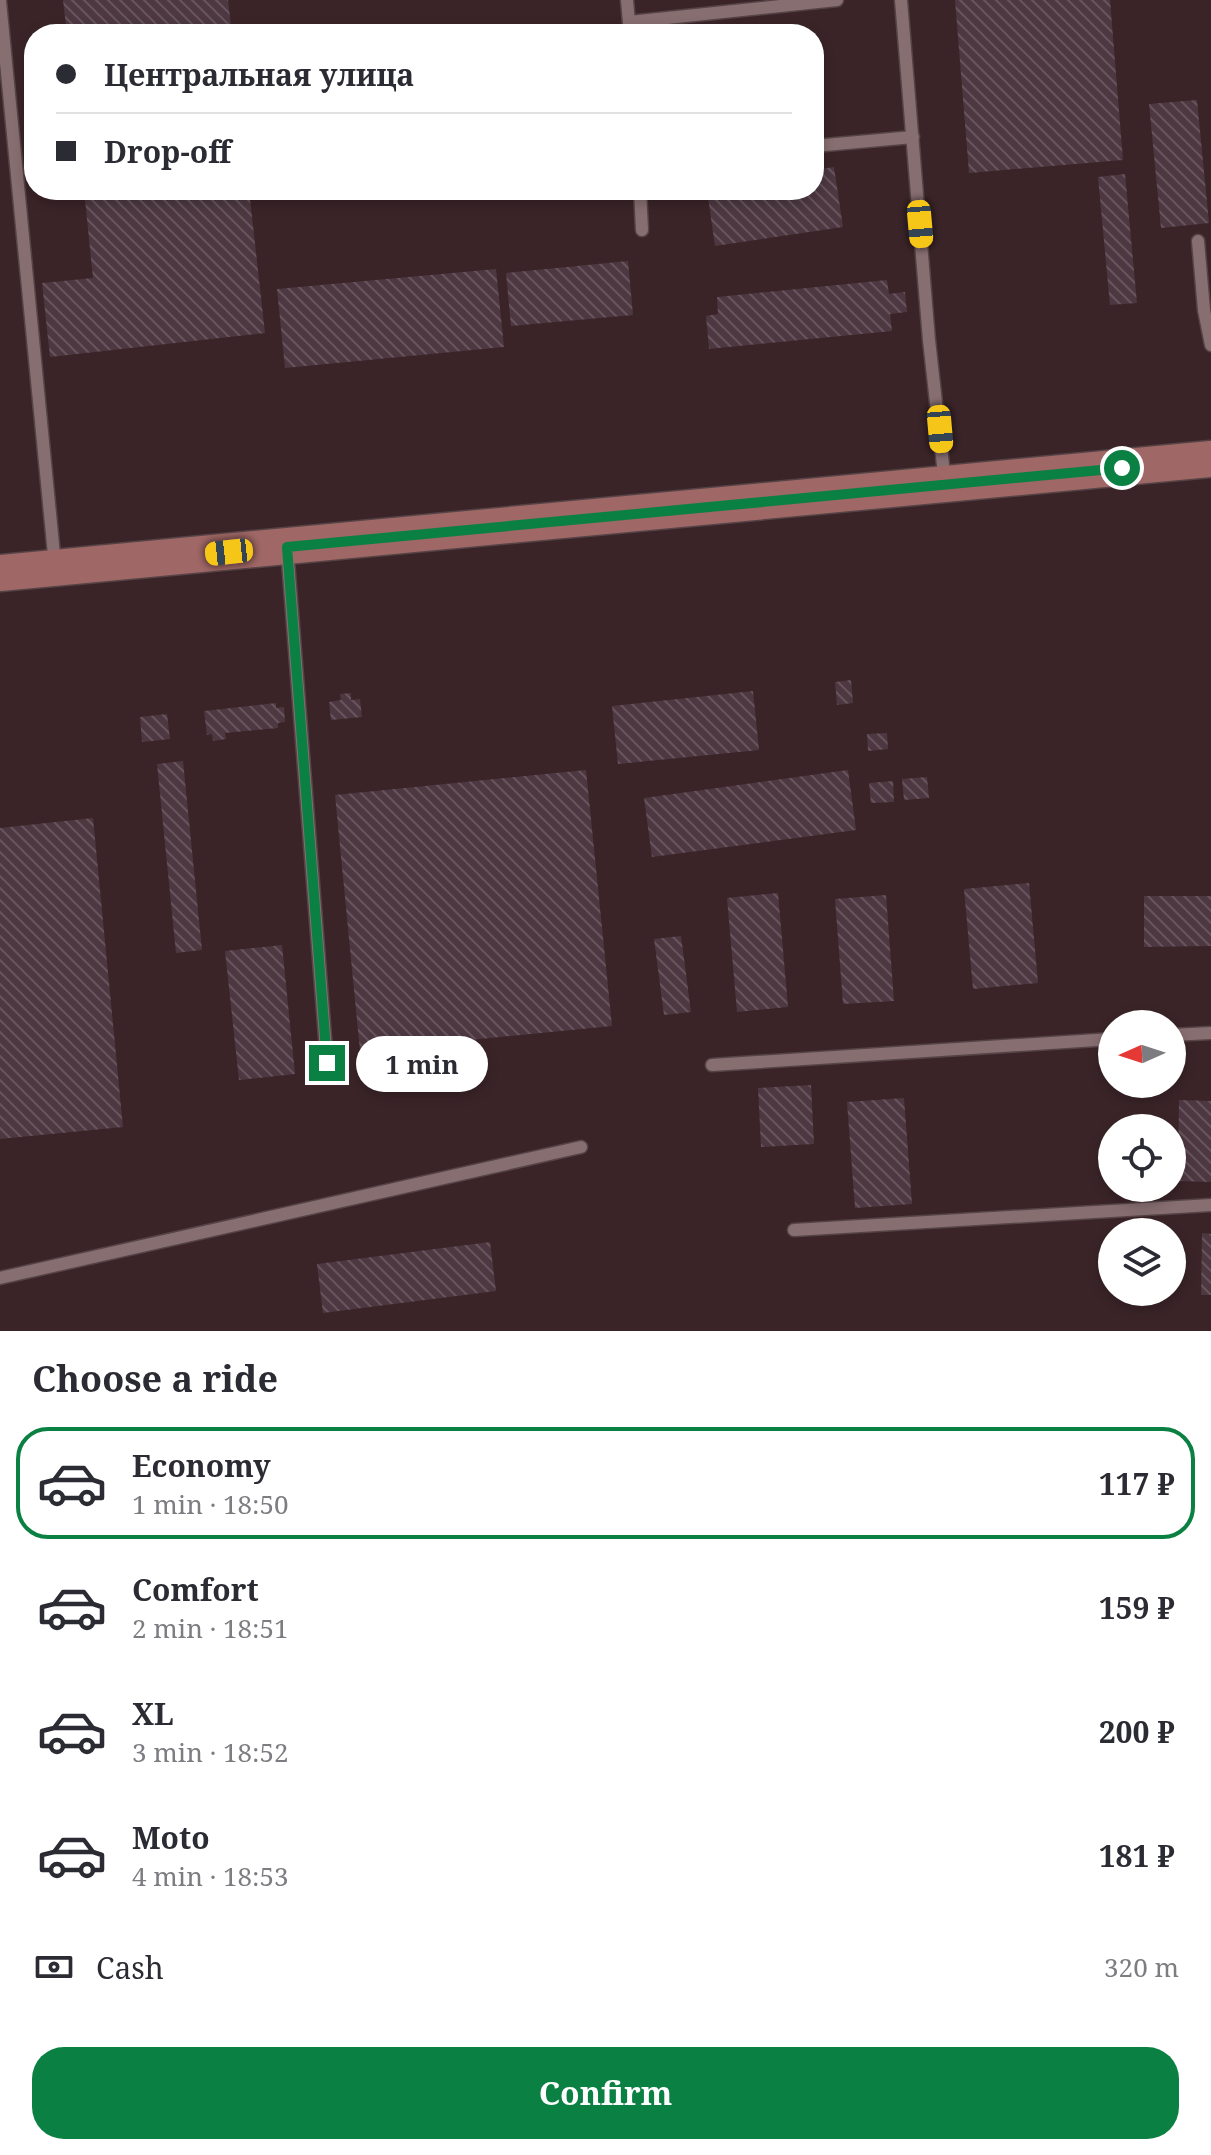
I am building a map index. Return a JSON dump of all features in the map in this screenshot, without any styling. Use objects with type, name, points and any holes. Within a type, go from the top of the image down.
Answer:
[{"type":"street","points":[[0,573],[1211,459]]},
{"type":"lane","points":[[627,0],[629,24]]},
{"type":"lane","points":[[659,24],[837,0]]},
{"type":"lane","points":[[901,0],[945,484]]},
{"type":"lane","points":[[0,1],[55,568]]},
{"type":"lane","points":[[824,145],[913,137]]},
{"type":"lane","points":[[640,200],[642,230]]},
{"type":"lane","points":[[1198,241],[1204,310],[1211,345]]},
{"type":"lane","points":[[287,547],[327,1063]]},
{"type":"lane","points":[[1186,1034],[1211,1033]]},
{"type":"lane","points":[[712,1065],[1098,1040]]},
{"type":"lane","points":[[0,1278],[581,1147]]},
{"type":"lane","points":[[794,1230],[1211,1205]]},
{"type":"building","points":[[63,0],[228,0],[231,24],[66,24]]},
{"type":"building","points":[[955,0],[1110,0],[1123,160],[969,173]]},
{"type":"building","points":[[1197,100],[1209,223],[1161,228],[1149,104]]},
{"type":"building","points":[[834,167],[843,227],[715,246],[708,200],[824,200],[824,168]]},
{"type":"building","points":[[1125,174],[1137,303],[1110,305],[1098,177]]},
{"type":"building","points":[[85,200],[250,200],[265,333],[50,357],[42,283],[93,278]]},
{"type":"building","points":[[628,261],[633,315],[511,326],[506,273]]},
{"type":"building","points":[[496,269],[504,347],[285,368],[277,289]]},
{"type":"building","points":[[887,280],[889,294],[905,292],[907,312],[890,314],[892,331],[709,349],[706,316],[718,314],[717,297]]},
{"type":"building","points":[[851,680],[853,703],[837,705],[835,682]]},
{"type":"building","points":[[753,691],[759,750],[618,764],[612,706]]},
{"type":"building","points":[[351,693],[351,700],[360,699],[362,717],[331,720],[329,702],[341,700],[340,694]]},
{"type":"building","points":[[276,703],[276,708],[284,707],[285,722],[278,723],[278,728],[225,733],[226,739],[213,741],[212,734],[207,735],[204,711]]},
{"type":"building","points":[[167,714],[170,739],[142,742],[140,717]]},
{"type":"building","points":[[887,733],[888,749],[868,751],[867,734]]},
{"type":"building","points":[[183,761],[202,950],[176,953],[157,764]]},
{"type":"building","points":[[586,770],[612,1026],[360,1051],[335,795]]},
{"type":"building","points":[[848,770],[856,830],[652,857],[644,798]]},
{"type":"building","points":[[927,777],[929,798],[904,800],[902,779]]},
{"type":"building","points":[[893,781],[894,802],[871,803],[869,783]]},
{"type":"building","points":[[93,818],[123,1127],[0,1139],[0,828]]},
{"type":"building","points":[[1029,883],[1038,983],[973,989],[964,889]]},
{"type":"building","points":[[778,893],[788,1007],[737,1012],[727,898]]},
{"type":"building","points":[[886,895],[894,1001],[843,1004],[835,899]]},
{"type":"building","points":[[1144,896],[1211,896],[1211,946],[1144,947]]},
{"type":"building","points":[[681,936],[691,1012],[664,1015],[654,939]]},
{"type":"building","points":[[282,945],[295,1074],[239,1080],[225,951]]},
{"type":"building","points":[[811,1085],[814,1144],[761,1147],[758,1088]]},
{"type":"building","points":[[904,1098],[912,1204],[855,1208],[847,1102]]},
{"type":"building","points":[[1179,1100],[1211,1101],[1211,1182],[1186,1181],[1186,1114],[1179,1114]]},
{"type":"building","points":[[1202,1233],[1211,1234],[1211,1295],[1201,1295]]},
{"type":"building","points":[[490,1242],[496,1291],[323,1313],[317,1264]]},
{"type":"route","points":[[327,1063],[287,547],[1122,468]]}]
